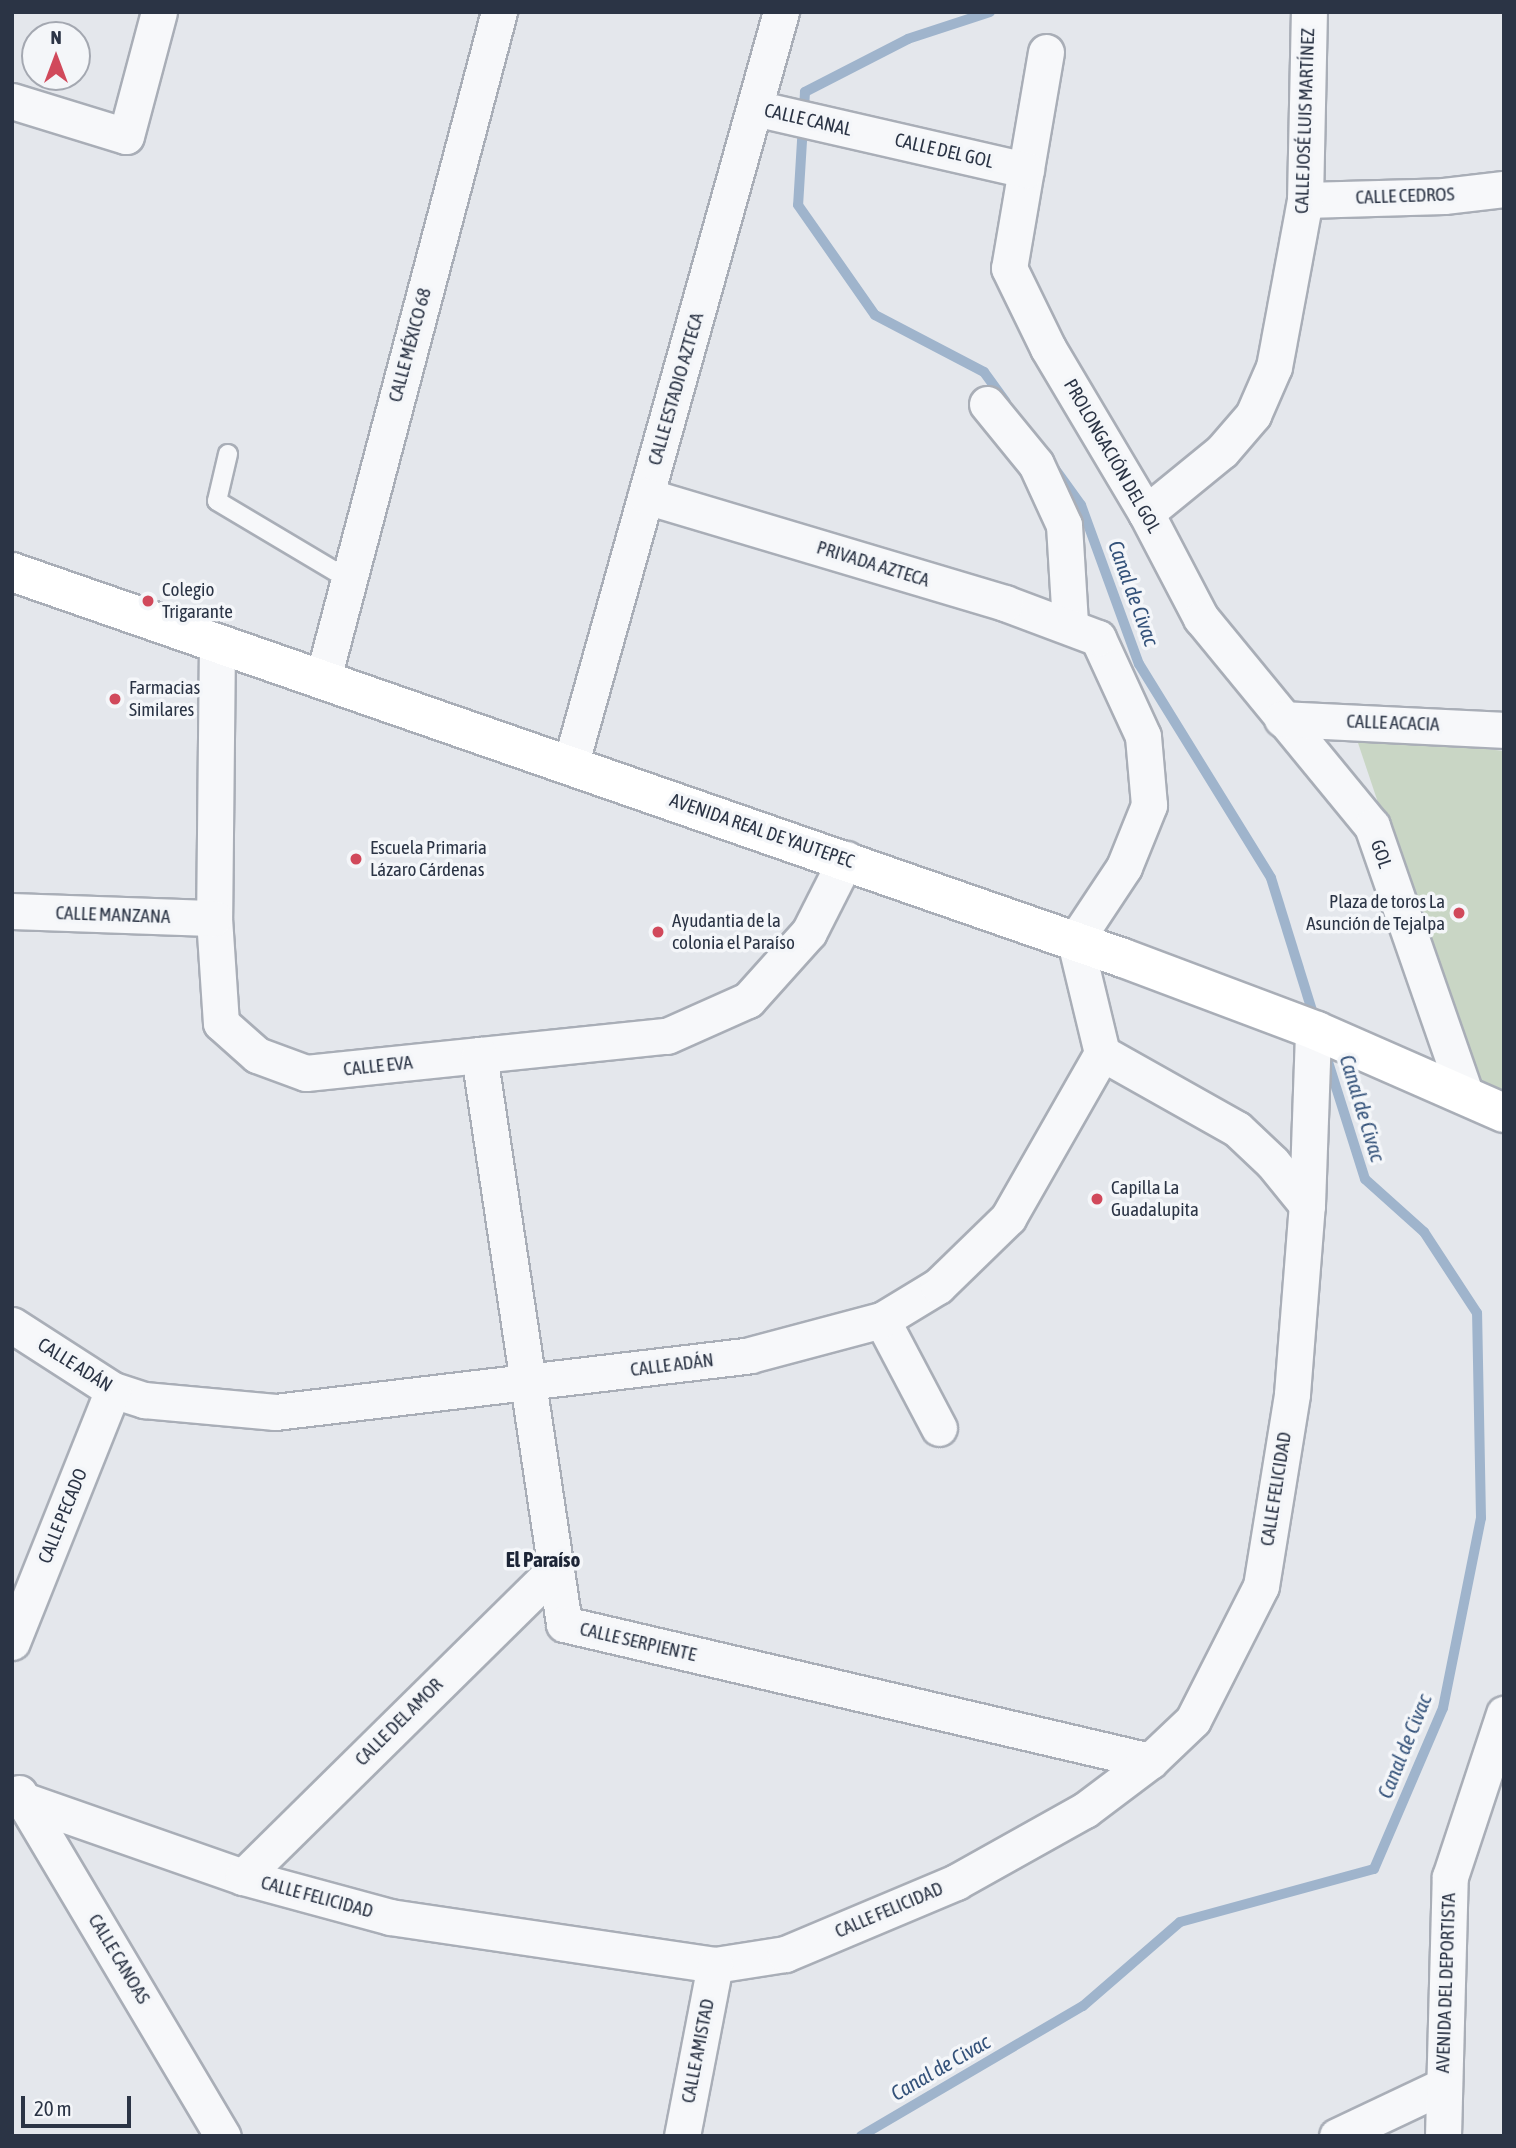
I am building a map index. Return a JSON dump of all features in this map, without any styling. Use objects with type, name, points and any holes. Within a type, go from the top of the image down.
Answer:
[{"type":"street","points":[[12,101],[126,136],[159,12]]},
{"type":"street","name":"CALLE MÉXICO 68","points":[[323,678],[499,12]]},
{"type":"street","name":"CALLE ESTADIO AZTECA","points":[[570,766],[646,496],[763,110],[782,12]]},
{"type":"street","name":"CALLE JOSÉ LUIS MARTÍNEZ","points":[[1146,513],[1222,451],[1253,415],[1274,367],[1305,200],[1309,12]]},
{"type":"street","name":"PROLONGACIÓN DEL GOL","points":[[1046,52],[1009,268],[1048,348],[1146,513],[1201,618],[1282,719]]},
{"type":"street","name":"CALLE CANAL","points":[[763,110],[846,129]]},
{"type":"street","name":"CALLE DEL GOL","points":[[846,129],[1026,170]]},
{"type":"street","name":"CALLE CEDROS","points":[[1305,200],[1444,197],[1504,189]]},
{"type":"street","points":[[987,404],[1036,464],[1064,525],[1084,631],[1143,736],[1149,805],[1124,867],[1075,941],[1102,1053],[1237,1129],[1272,1163],[1307,1205]]},
{"type":"street","name":"PRIVADA AZTECA","points":[[646,496],[1084,631]]},
{"type":"street","name":"AVENIDA REAL DE YAUTEPEC","points":[[12,572],[846,859],[1075,941],[1315,1030],[1428,1076],[1504,1113]]},
{"type":"street","name":"CALLE EVA","points":[[216,643],[214,918],[221,1023],[257,1055],[306,1073],[667,1036],[748,1000],[809,932],[846,859]]},
{"type":"street","name":"CALLE ACACIA","points":[[1282,719],[1504,730]]},
{"type":"street","name":"GOL","points":[[1282,719],[1371,825],[1465,1093]]},
{"type":"street","name":"CALLE MANZANA","points":[[12,911],[214,918]]},
{"type":"street","name":"CALLE FELICIDAD","points":[[19,1793],[243,1877],[390,1917],[715,1965],[785,1954],[956,1882],[1085,1810],[1150,1761],[1193,1720],[1261,1586],[1292,1394],[1307,1205],[1315,1030]]},
{"type":"street","name":"CALLE ADÁN","points":[[12,1325],[113,1390],[144,1400],[275,1412],[529,1384],[750,1355],[882,1320],[938,1286],[1008,1218],[1102,1053]]},
{"type":"street","name":"CALLE SERPIENTE","points":[[480,1055],[564,1624],[1150,1761]]},
{"type":"street","points":[[882,1320],[940,1428]]},
{"type":"street","name":"CALLE PECADO","points":[[12,1642],[113,1390]]},
{"type":"street","name":"CALLE DEL AMOR","points":[[243,1877],[556,1568]]},
{"type":"street","name":"AVENIDA DEL DEPORTISTA","points":[[1443,2136],[1450,1877],[1504,1714]]},
{"type":"street","name":"CALLE CANOAS","points":[[19,1793],[223,2136]]},
{"type":"street","name":"CALLE AMISTAD","points":[[681,2136],[715,1965]]},
{"type":"street","points":[[1337,2136],[1443,2085]]},
{"type":"lane","points":[[228,454],[217,501],[348,579]]},
{"type":"green space","name":"Plaza de toros La Asunción de Tejalpa","points":[[1355,734],[1504,751],[1504,1099],[1472,1083]]},
{"type":"waterway","name":"Canal de Civac","points":[[990,12],[908,39],[805,92],[798,205],[875,315],[984,372],[1006,402]]},
{"type":"waterway","name":"Canal de Civac","points":[[1055,469],[1081,505],[1139,664],[1271,878],[1315,1020]]},
{"type":"waterway","name":"Canal de Civac","points":[[861,2136],[1083,2006],[1180,1922],[1374,1869],[1443,1708],[1481,1518],[1477,1313],[1424,1232],[1365,1179],[1325,1052]]},
{"type":"place","name":"Colegio Trigarante","points":[[148,601]]},
{"type":"place","name":"Farmacias Similares","points":[[115,699]]},
{"type":"place","name":"Escuela Primaria Lázaro Cárdenas","points":[[356,859]]},
{"type":"place","name":"Plaza de toros La Asunción de Tejalpa","points":[[1459,913]]},
{"type":"place","name":"Ayudantia de la colonia el Paraíso","points":[[658,932]]},
{"type":"place","name":"Capilla La Guadalupita","points":[[1097,1199]]},
{"type":"district","name":"El Paraíso","points":[[543,1559]]}]
